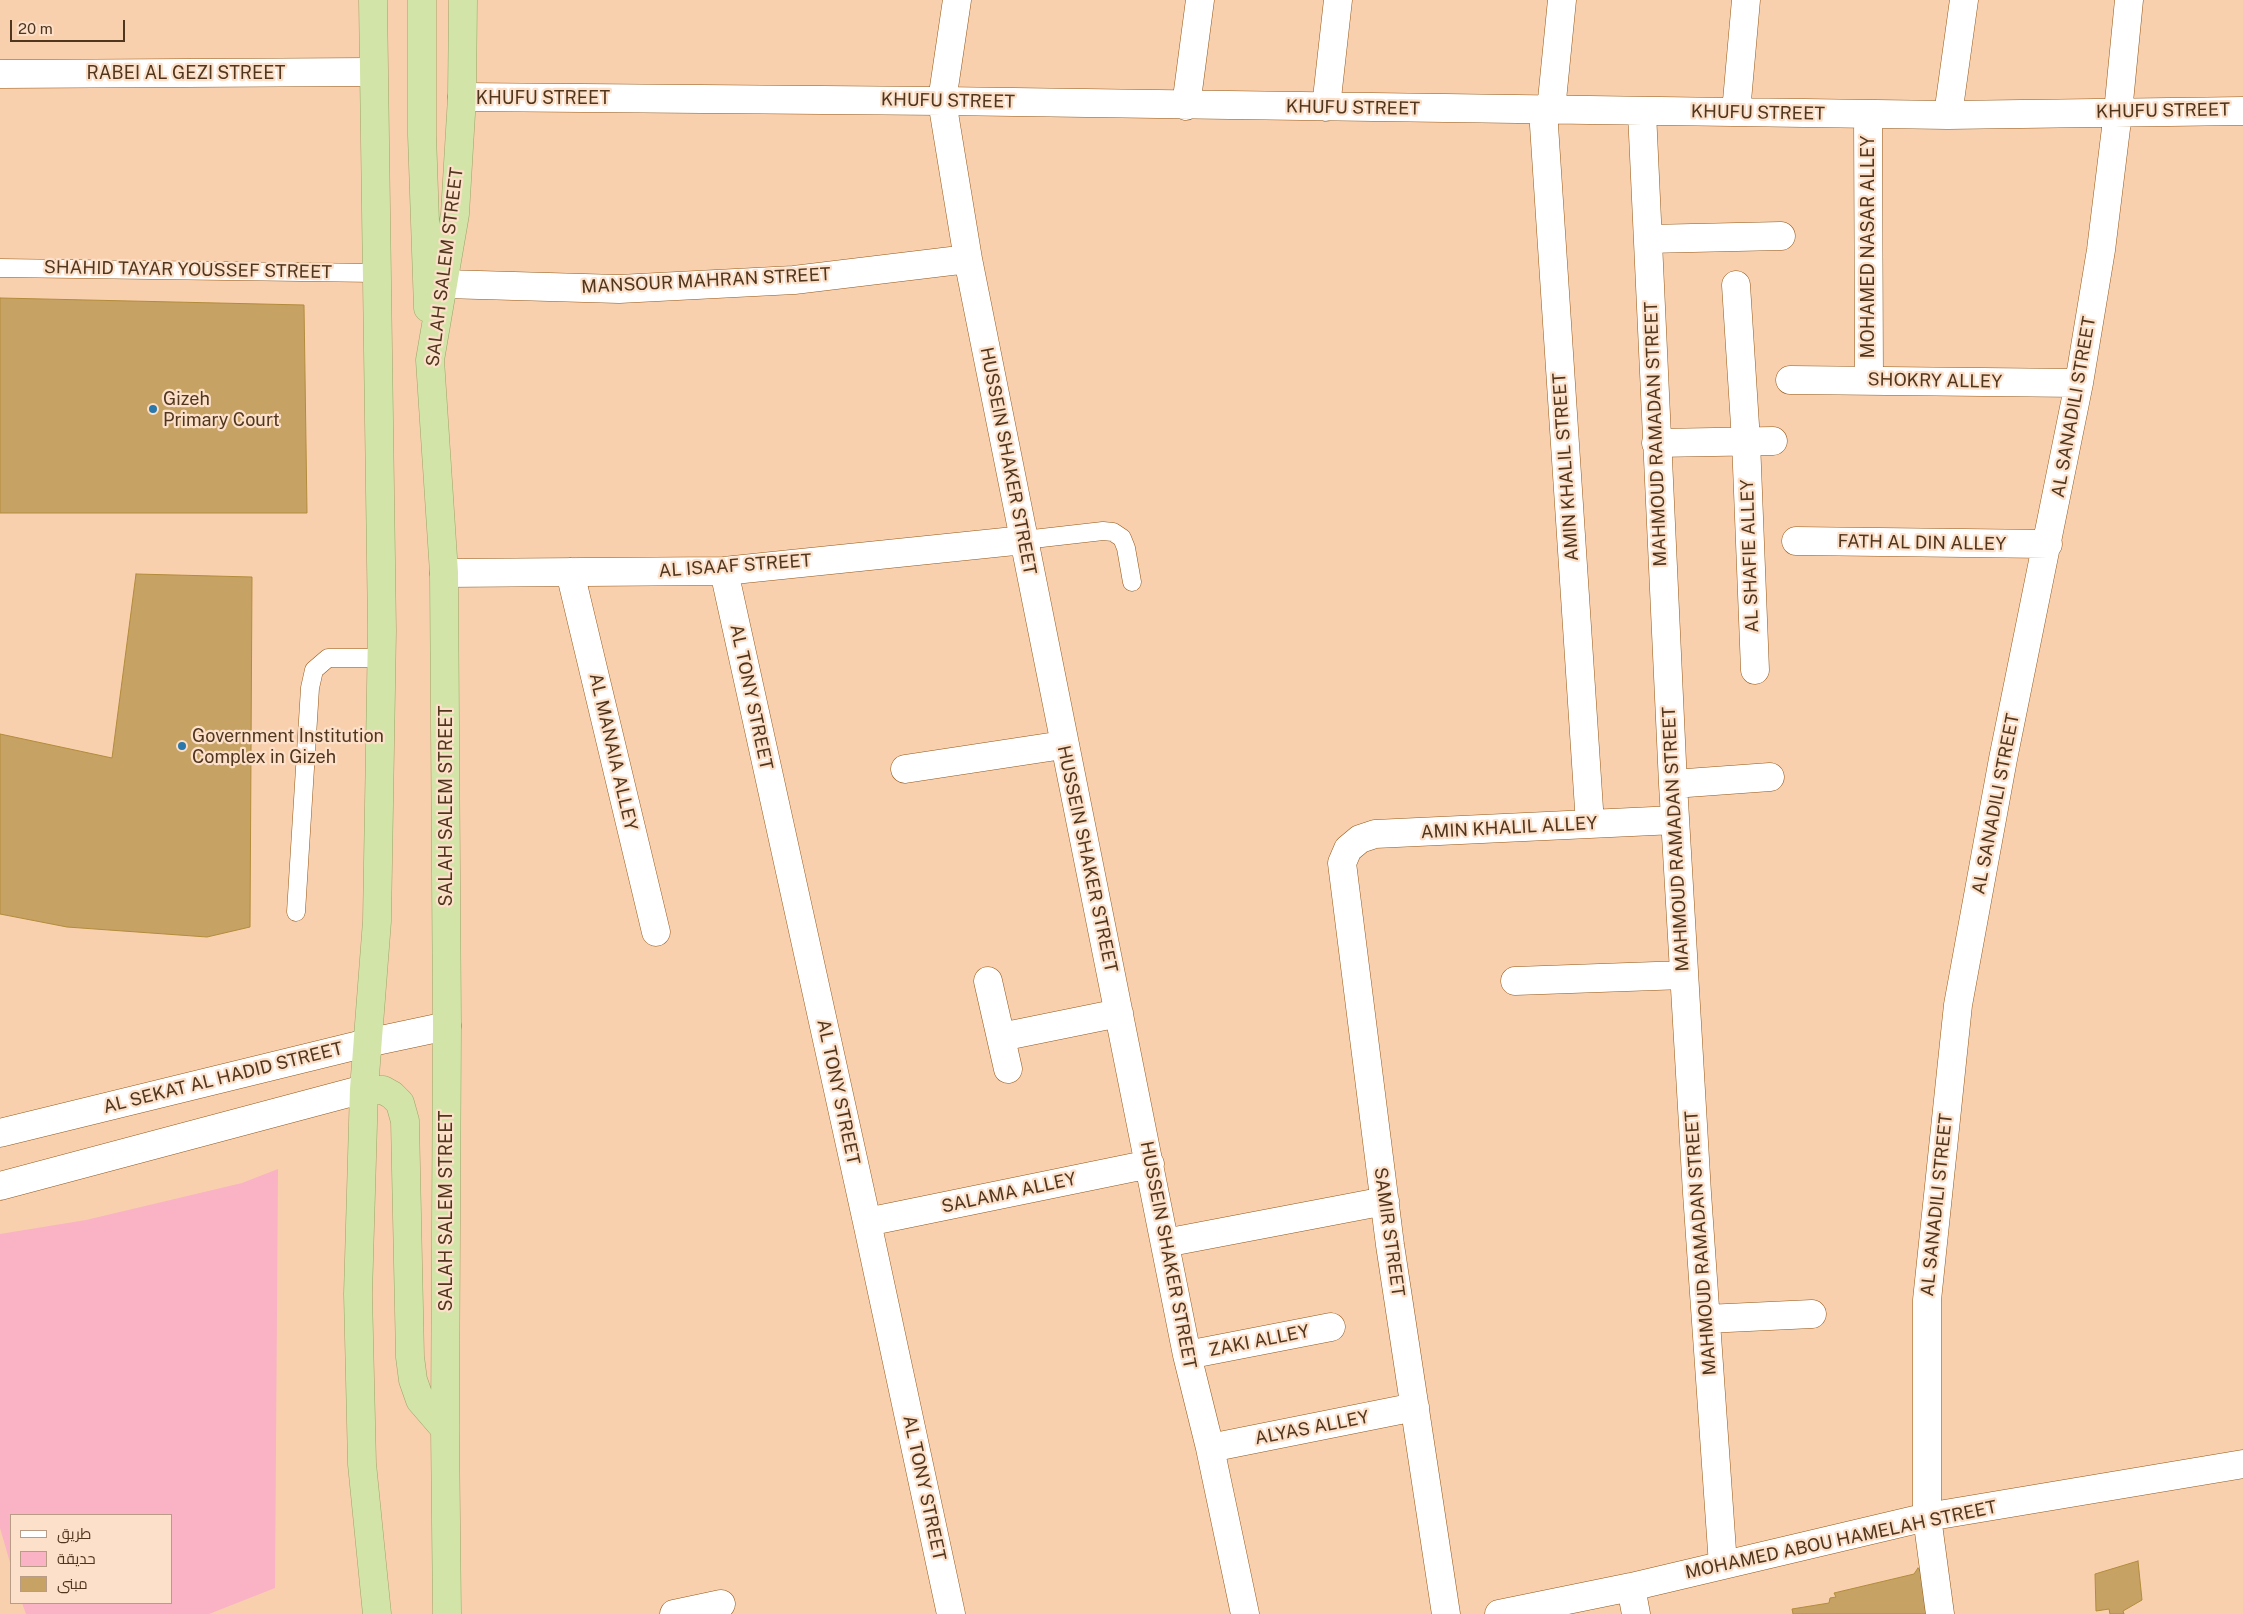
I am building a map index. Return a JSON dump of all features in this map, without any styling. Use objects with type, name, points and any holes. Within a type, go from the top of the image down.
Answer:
[{"type":"highway","points":[[372,0],[382,658],[377,921],[364,1090],[358,1294],[362,1464],[377,1614]]},
{"type":"highway","points":[[422,0],[422,135],[430,360]]},
{"type":"highway","name":"SALAH SALEM STREET","points":[[447,1614],[445,1429],[447,1026],[444,573],[430,360],[455,214],[462,97],[463,0]]},
{"type":"highway","points":[[364,1090],[383,1090],[392,1094],[400,1103],[405,1121],[410,1357],[413,1380],[420,1400],[445,1429]]},
{"type":"street","name":"HUSSEIN SHAKER STREET","points":[[957,0],[942,101],[968,259],[1063,745],[1150,1164],[1187,1355],[1210,1448],[1245,1614]]},
{"type":"street","points":[[1186,106],[1200,0]]},
{"type":"street","points":[[1326,107],[1338,0]]},
{"type":"street","name":"AMIN KHALIL STREET","points":[[1562,0],[1547,110],[1590,824]]},
{"type":"street","points":[[1736,112],[1746,0]]},
{"type":"street","points":[[1948,116],[1964,0]]},
{"type":"street","name":"AL SANADILI STREET","points":[[1940,1614],[1927,1517],[1927,1300],[1958,1005],[2003,759],[2048,544],[2079,383],[2101,250],[2118,112],[2129,0]]},
{"type":"street","name":"RABEI AL GEZI STREET","points":[[0,74],[372,72]]},
{"type":"street","name":"KHUFU STREET","points":[[462,97],[942,101],[1948,116],[2243,111]]},
{"type":"street","name":"MAHMOUD RAMADAN STREET","points":[[1642,112],[1672,784],[1722,1565]]},
{"type":"street","name":"MOHAMED NASAR ALLEY","points":[[1868,114],[1869,380]]},
{"type":"street","points":[[1648,239],[1782,236]]},
{"type":"street","name":"MANSOUR MAHRAN STREET","points":[[444,284],[619,288],[784,281],[968,259]]},
{"type":"street","name":"AL SHAFIE ALLEY","points":[[1736,285],[1746,441],[1755,670]]},
{"type":"street","name":"SHOKRY ALLEY","points":[[1790,380],[2079,383]]},
{"type":"street","points":[[1656,443],[1773,440]]},
{"type":"street","name":"AL ISAAF STREET","points":[[444,573],[724,571],[1024,540]]},
{"type":"street","name":"FATH AL DIN ALLEY","points":[[1796,542],[2048,544]]},
{"type":"street","name":"AL TONY STREET","points":[[724,571],[951,1614]]},
{"type":"street","name":"AL MANAIA ALLEY","points":[[570,572],[656,932]]},
{"type":"street","points":[[906,770],[1063,745]]},
{"type":"street","points":[[1672,784],[1770,777]]},
{"type":"street","name":"AMIN KHALIL ALLEY","points":[[1348,849],[1360,839],[1375,834],[1675,820]]},
{"type":"street","name":"SAMIR STREET","points":[[1348,849],[1342,863],[1342,879],[1385,1201],[1446,1614]]},
{"type":"street","points":[[1515,981],[1684,975]]},
{"type":"street","points":[[988,981],[1008,1069]]},
{"type":"street","points":[[1001,1037],[1119,1013]]},
{"type":"street","name":"AL SEKAT AL HADID STREET","points":[[0,1133],[367,1043],[447,1026]]},
{"type":"street","points":[[0,1186],[364,1090]]},
{"type":"street","name":"SALAMA ALLEY","points":[[867,1222],[1150,1164]]},
{"type":"street","points":[[1165,1243],[1385,1201]]},
{"type":"street","points":[[1706,1319],[1812,1314]]},
{"type":"street","name":"ZAKI ALLEY","points":[[1187,1355],[1331,1327]]},
{"type":"street","name":"ALYAS ALLEY","points":[[1210,1448],[1415,1407]]},
{"type":"street","name":"MOHAMED ABOU HAMELAH STREET","points":[[1499,1614],[1631,1587],[1927,1517],[2243,1464]]},
{"type":"street","points":[[1631,1587],[1636,1614]]},
{"type":"street","points":[[674,1614],[721,1604]]},
{"type":"lane","name":"SHAHID TAYAR YOUSSEF STREET","points":[[0,268],[376,273]]},
{"type":"lane","points":[[1024,540],[1103,531],[1113,532],[1122,538],[1126,548],[1132,582]]},
{"type":"lane","points":[[296,912],[310,688],[314,670],[328,658],[382,658]]},
{"type":"green space","points":[[278,1169],[275,1588],[209,1614],[26,1614],[22,1604],[172,1604],[172,1514],[10,1514],[10,1563],[0,1528],[0,1234],[86,1220],[242,1183]]},
{"type":"building","name":"Gizeh Primary Court","points":[[0,298],[304,305],[307,513],[0,513]]},
{"type":"building","name":"Government Institution Complex in Gizeh","points":[[136,574],[252,577],[250,927],[207,937],[67,927],[0,914],[0,734],[112,758]]},
{"type":"building","points":[[2138,1561],[2142,1600],[2123,1611],[2124,1614],[2110,1614],[2109,1609],[2096,1611],[2095,1574]]},
{"type":"building","points":[[1918,1568],[1922,1573],[1935,1614],[1793,1614],[1792,1609],[1829,1603],[1830,1598],[1836,1597],[1834,1593],[1914,1574]]},
{"type":"place","name":"Gizeh Primary Court","points":[[153,409]]},
{"type":"place","name":"Government Institution Complex in Gizeh","points":[[182,746]]}]
